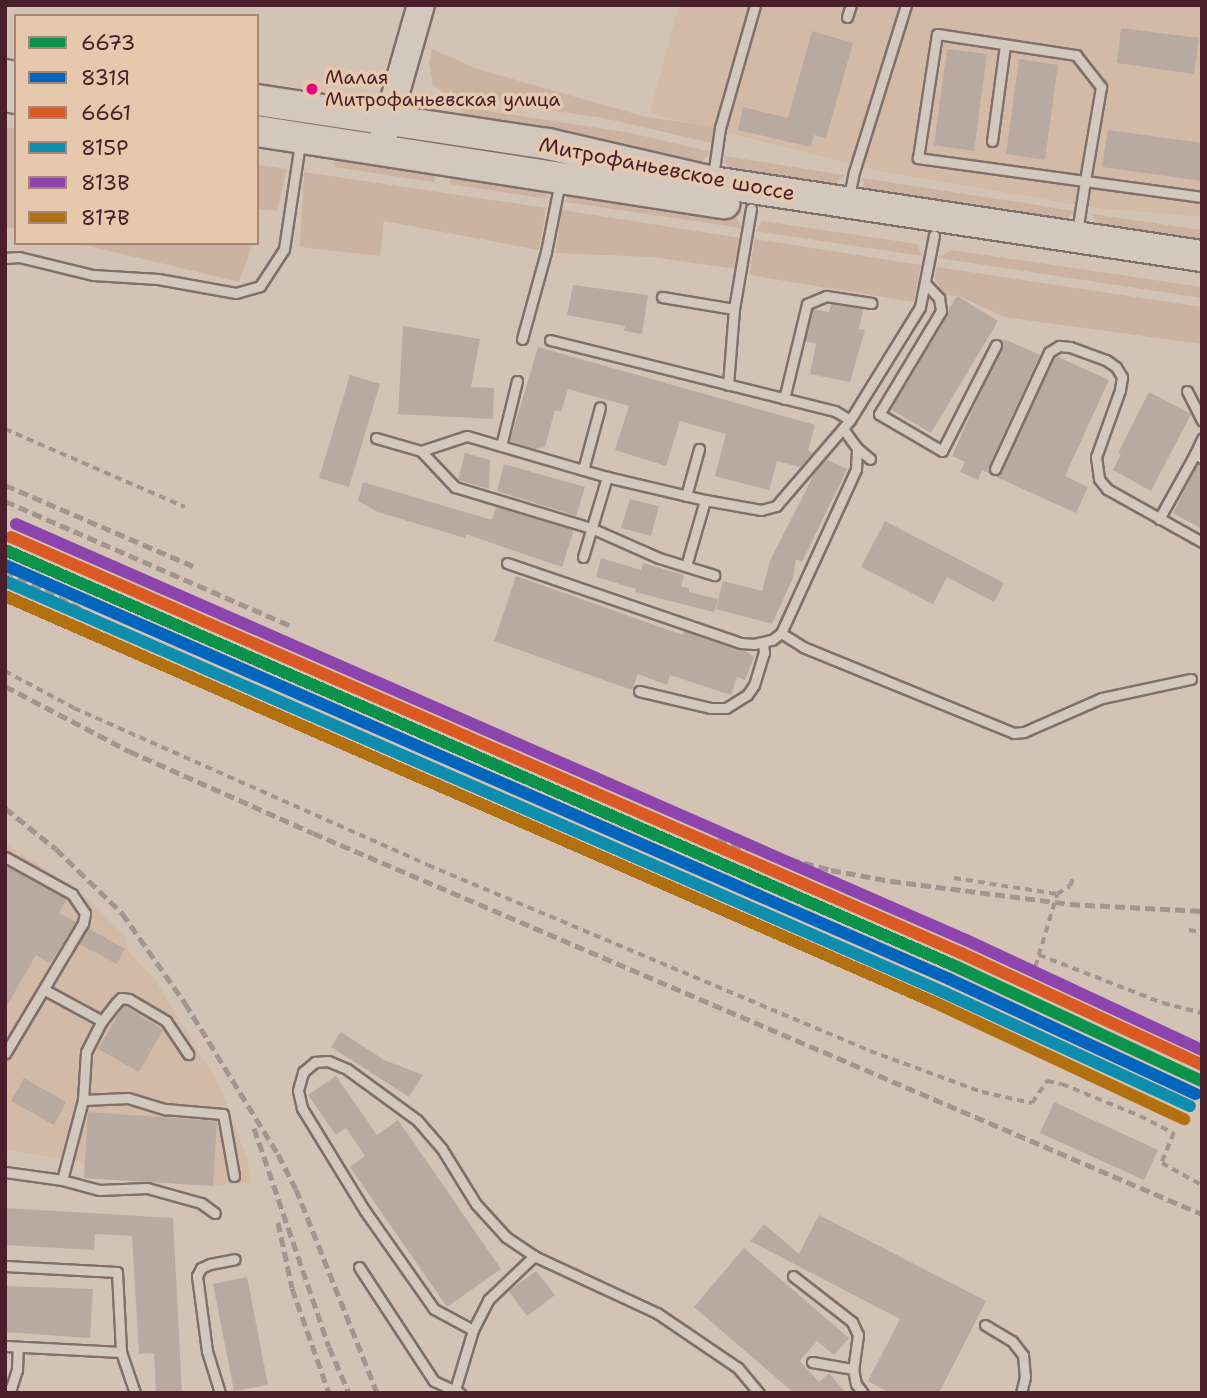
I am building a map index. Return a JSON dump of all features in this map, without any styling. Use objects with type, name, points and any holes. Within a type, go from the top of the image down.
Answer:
[{"type":"main road","name":"Митрофаньевское шоссе","points":[[259,100],[548,144],[712,182],[1202,256]]},
{"type":"main road","name":"Митрофаньевское шоссе","points":[[259,131],[1202,275]]},
{"type":"street","points":[[380,150],[421,5]]},
{"type":"lane","points":[[712,182],[720,128],[755,5]]},
{"type":"lane","points":[[847,17],[850,5]]},
{"type":"lane","points":[[848,202],[854,172],[906,5]]},
{"type":"lane","points":[[1076,237],[1086,181],[1101,87],[1076,55],[937,34],[918,158],[1086,181],[1202,197]]},
{"type":"lane","points":[[992,141],[1005,45]]},
{"type":"lane","points":[[5,258],[19,257],[93,275],[158,279],[236,293],[261,286],[284,249],[302,137]]},
{"type":"lane","points":[[522,339],[546,252],[561,178]]},
{"type":"lane","points":[[728,385],[734,309],[751,208]]},
{"type":"lane","points":[[421,451],[467,436],[607,477],[686,496],[761,510],[776,506],[850,420],[920,307],[934,234]]},
{"type":"lane","points":[[925,283],[939,298],[941,311],[879,414],[942,450],[996,345]]},
{"type":"lane","points":[[784,399],[807,304],[825,296],[870,303]]},
{"type":"lane","points":[[662,297],[734,309]]},
{"type":"lane","points":[[550,340],[835,411],[850,420]]},
{"type":"lane","points":[[995,469],[1049,352],[1059,346],[1070,347],[1106,360],[1116,367],[1122,377],[1121,390],[1096,457],[1099,479],[1107,489],[1202,542]]},
{"type":"lane","points":[[500,446],[517,381]]},
{"type":"lane","points":[[1187,391],[1202,420]]},
{"type":"lane","points":[[583,470],[600,407]]},
{"type":"lane","points":[[843,429],[857,448],[870,459]]},
{"type":"lane","points":[[376,438],[421,451],[455,487],[592,528],[714,575]]},
{"type":"lane","points":[[1159,519],[1198,456],[1202,439]]},
{"type":"lane","points":[[507,563],[741,643],[763,642],[781,633],[856,470],[857,448]]},
{"type":"lane","points":[[686,496],[699,449]]},
{"type":"lane","points":[[583,557],[607,477]]},
{"type":"lane","points":[[686,566],[705,500]]},
{"type":"lane","points":[[781,633],[803,648],[1014,733],[1024,733],[1102,698],[1191,679]]},
{"type":"lane","points":[[639,691],[710,708],[726,708],[747,695],[754,685],[764,653],[763,642]]},
{"type":"lane","points":[[5,857],[72,894],[85,913],[83,923],[45,990],[5,1054]]},
{"type":"lane","points":[[45,990],[102,1021]]},
{"type":"lane","points":[[62,1180],[83,1100],[86,1052],[102,1021],[121,998],[129,999],[166,1021],[188,1054]]},
{"type":"lane","points":[[473,1331],[434,1309],[365,1211],[302,1108],[298,1090],[303,1072],[315,1062],[328,1061],[347,1069],[417,1120],[442,1149],[476,1204],[506,1237],[534,1256],[657,1313],[738,1368],[759,1393]]},
{"type":"lane","points":[[83,1100],[128,1098],[165,1109],[223,1114],[234,1176]]},
{"type":"lane","points":[[5,1172],[62,1180],[99,1190],[147,1188],[201,1203],[215,1213]]},
{"type":"lane","points":[[359,1267],[434,1381],[456,1392],[473,1331],[488,1300],[534,1256]]},
{"type":"lane","points":[[220,1393],[207,1351],[197,1276],[201,1268],[209,1264],[235,1259]]},
{"type":"lane","points":[[5,1266],[117,1272],[121,1352],[135,1393]]},
{"type":"lane","points":[[793,1276],[852,1322],[858,1335],[853,1369],[856,1384],[863,1393]]},
{"type":"lane","points":[[985,1325],[1012,1340],[1023,1355],[1025,1377],[1021,1393]]},
{"type":"lane","points":[[5,1346],[121,1352]]},
{"type":"lane","points":[[5,1391],[11,1388],[17,1370],[18,1347]]},
{"type":"lane","points":[[812,1362],[853,1369]]},
{"type":"path","points":[[5,429],[185,507]]},
{"type":"path","points":[[5,671],[75,708],[428,865],[870,1051],[982,1092],[1032,1103],[1047,1081],[1062,1084],[1140,1116],[1174,1133],[1162,1163],[1202,1185]]},
{"type":"path","points":[[954,878],[1057,894],[1070,886],[1073,877]]},
{"type":"path","points":[[1035,967],[1057,894]]},
{"type":"path","points":[[1189,930],[1202,932]]},
{"type":"path","points":[[1039,955],[1163,1003],[1202,1013]]},
{"type":"shaded area","points":[[679,5],[1202,5],[1202,217],[1088,207],[880,171],[650,113]]},
{"type":"shaded area","points":[[432,49],[477,69],[646,117],[716,127],[712,143],[603,118],[449,95],[433,86],[429,63]]},
{"type":"shaded area","points":[[462,107],[631,133],[711,152],[696,167],[461,119]]},
{"type":"shaded area","points":[[5,127],[14,129],[14,229],[5,227]]},
{"type":"shaded area","points":[[724,156],[844,175],[833,188],[729,173]]},
{"type":"shaded area","points":[[335,157],[436,172],[434,182],[334,167]]},
{"type":"shaded area","points":[[259,165],[287,169],[277,211],[259,209]]},
{"type":"shaded area","points":[[304,172],[546,208],[539,250],[384,221],[380,256],[300,247]]},
{"type":"shaded area","points":[[450,174],[544,189],[548,199],[450,184]]},
{"type":"shaded area","points":[[862,178],[1075,211],[1062,222],[867,193]]},
{"type":"shaded area","points":[[570,193],[737,217],[742,228],[565,202]]},
{"type":"shaded area","points":[[562,210],[741,238],[735,269],[652,257],[555,253]]},
{"type":"shaded area","points":[[1092,214],[1202,230],[1202,244],[1100,228]]},
{"type":"shaded area","points":[[762,221],[917,244],[922,256],[756,231]]},
{"type":"shaded area","points":[[755,239],[921,265],[914,302],[749,275]]},
{"type":"shaded area","points":[[85,245],[252,245],[239,282]]},
{"type":"shaded area","points":[[951,250],[1202,287],[1202,298],[938,258]]},
{"type":"shaded area","points":[[937,267],[1202,307],[1202,344],[1004,317],[959,296],[943,295],[935,278]]},
{"type":"shaded area","points":[[5,843],[76,889],[125,937],[128,951],[154,978],[220,1087],[247,1158],[250,1182],[213,1186],[84,1178],[84,1163],[5,1149]]},
{"type":"building","points":[[1121,28],[1199,38],[1194,74],[1117,63]]},
{"type":"building","points":[[812,31],[853,43],[826,138],[814,135],[811,147],[738,130],[743,107],[788,118]]},
{"type":"building","points":[[947,49],[987,54],[974,151],[934,145]]},
{"type":"building","points":[[1019,59],[1058,65],[1045,160],[1006,154]]},
{"type":"building","points":[[1108,130],[1202,143],[1202,181],[1102,167]]},
{"type":"building","points":[[573,285],[648,295],[642,334],[624,331],[625,326],[567,315]]},
{"type":"building","points":[[957,296],[998,321],[931,433],[890,409]]},
{"type":"building","points":[[831,304],[863,309],[859,329],[865,330],[850,382],[810,374],[816,344],[805,341],[813,309],[829,312]]},
{"type":"building","points":[[403,326],[480,339],[471,387],[494,388],[493,419],[398,414]]},
{"type":"building","points":[[1004,339],[1040,355],[989,466],[991,474],[982,470],[978,480],[960,472],[965,462],[952,456]]},
{"type":"building","points":[[538,347],[815,425],[808,450],[813,453],[800,467],[777,461],[769,490],[715,476],[726,434],[680,421],[666,466],[615,450],[629,406],[568,389],[561,412],[555,410],[545,447],[535,449],[510,441]]},
{"type":"building","points":[[1056,356],[1109,380],[1065,476],[1088,487],[1076,513],[994,476],[1001,472]]},
{"type":"building","points":[[350,375],[380,384],[349,487],[319,478]]},
{"type":"building","points":[[1149,392],[1191,414],[1151,491],[1113,470],[1121,454],[1118,453]]},
{"type":"building","points":[[465,453],[490,460],[489,489],[458,480]]},
{"type":"building","points":[[826,459],[847,469],[802,562],[796,559],[793,578],[772,624],[716,609],[723,581],[762,591],[770,561],[815,472]]},
{"type":"building","points":[[504,464],[585,487],[576,516],[497,491]]},
{"type":"building","points":[[1198,464],[1202,465],[1202,529],[1173,513]]},
{"type":"building","points":[[363,482],[492,520],[496,507],[573,530],[562,567],[466,534],[465,538],[378,512],[358,501]]},
{"type":"building","points":[[630,499],[659,506],[651,536],[621,528]]},
{"type":"building","points":[[885,521],[1004,583],[994,602],[947,577],[933,604],[861,567]]},
{"type":"building","points":[[601,558],[641,570],[643,563],[684,575],[681,586],[689,588],[689,592],[718,599],[714,612],[635,592],[636,589],[596,577]]},
{"type":"building","points":[[516,576],[683,635],[684,631],[747,652],[754,657],[745,680],[737,677],[731,695],[670,675],[667,685],[638,674],[632,690],[494,641]]},
{"type":"building","points":[[5,865],[67,899],[59,913],[76,922],[50,963],[36,955],[5,1009]]},
{"type":"building","points":[[88,928],[125,949],[117,964],[79,944]]},
{"type":"building","points":[[124,1005],[163,1030],[139,1072],[98,1049]]},
{"type":"building","points":[[341,1032],[384,1060],[423,1075],[409,1097],[331,1047]]},
{"type":"building","points":[[336,1076],[377,1135],[398,1120],[501,1269],[447,1307],[350,1167],[365,1156],[346,1128],[336,1135],[308,1095]]},
{"type":"building","points":[[24,1078],[66,1102],[54,1125],[11,1101]]},
{"type":"building","points":[[1054,1102],[1158,1150],[1144,1180],[1040,1133]]},
{"type":"building","points":[[88,1112],[217,1121],[213,1186],[84,1178]]},
{"type":"building","points":[[5,1208],[173,1218],[182,1393],[156,1393],[154,1353],[139,1354],[132,1236],[95,1234],[94,1250],[5,1245]]},
{"type":"building","points":[[819,1215],[986,1301],[939,1393],[890,1393],[868,1381],[900,1319],[750,1241],[764,1224],[799,1254]]},
{"type":"building","points":[[744,1248],[849,1338],[834,1355],[817,1341],[800,1361],[819,1382],[829,1373],[846,1393],[794,1393],[694,1307]]},
{"type":"building","points":[[536,1271],[555,1295],[527,1316],[509,1291]]},
{"type":"building","points":[[247,1277],[268,1385],[234,1391],[213,1284]]},
{"type":"building","points":[[5,1286],[93,1289],[90,1338],[5,1332]]},
{"type":"railway","points":[[5,485],[193,566]]},
{"type":"railway","points":[[5,501],[294,627]]},
{"type":"railway","points":[[5,570],[127,633]]},
{"type":"railway","points":[[5,686],[129,751],[313,833],[1202,1214]]},
{"type":"railway","points":[[5,808],[56,849],[122,913],[185,1003],[278,1154],[296,1189],[377,1393]]},
{"type":"railway","points":[[717,840],[831,870],[891,881],[1070,904],[1202,911]]},
{"type":"railway","points":[[254,1128],[329,1347],[349,1393]]},
{"type":"railway","points":[[278,1222],[292,1288],[329,1393]]},
{"type":"transit line","name":"813В","points":[[16,524],[966,940],[1202,1050]]},
{"type":"transit line","name":"6661","points":[[11,537],[961,953],[1202,1065]]},
{"type":"transit line","name":"6673","points":[[5,550],[955,966],[1202,1081]]},
{"type":"transit line","name":"831Я","points":[[5,565],[949,979],[1196,1094]]},
{"type":"transit line","name":"815Р","points":[[5,581],[943,992],[1190,1106]]},
{"type":"transit line","name":"817В","points":[[5,596],[938,1004],[1184,1119]]},
{"type":"place","name":"Малая Митрофаньевская улица","points":[[312,89]]}]
